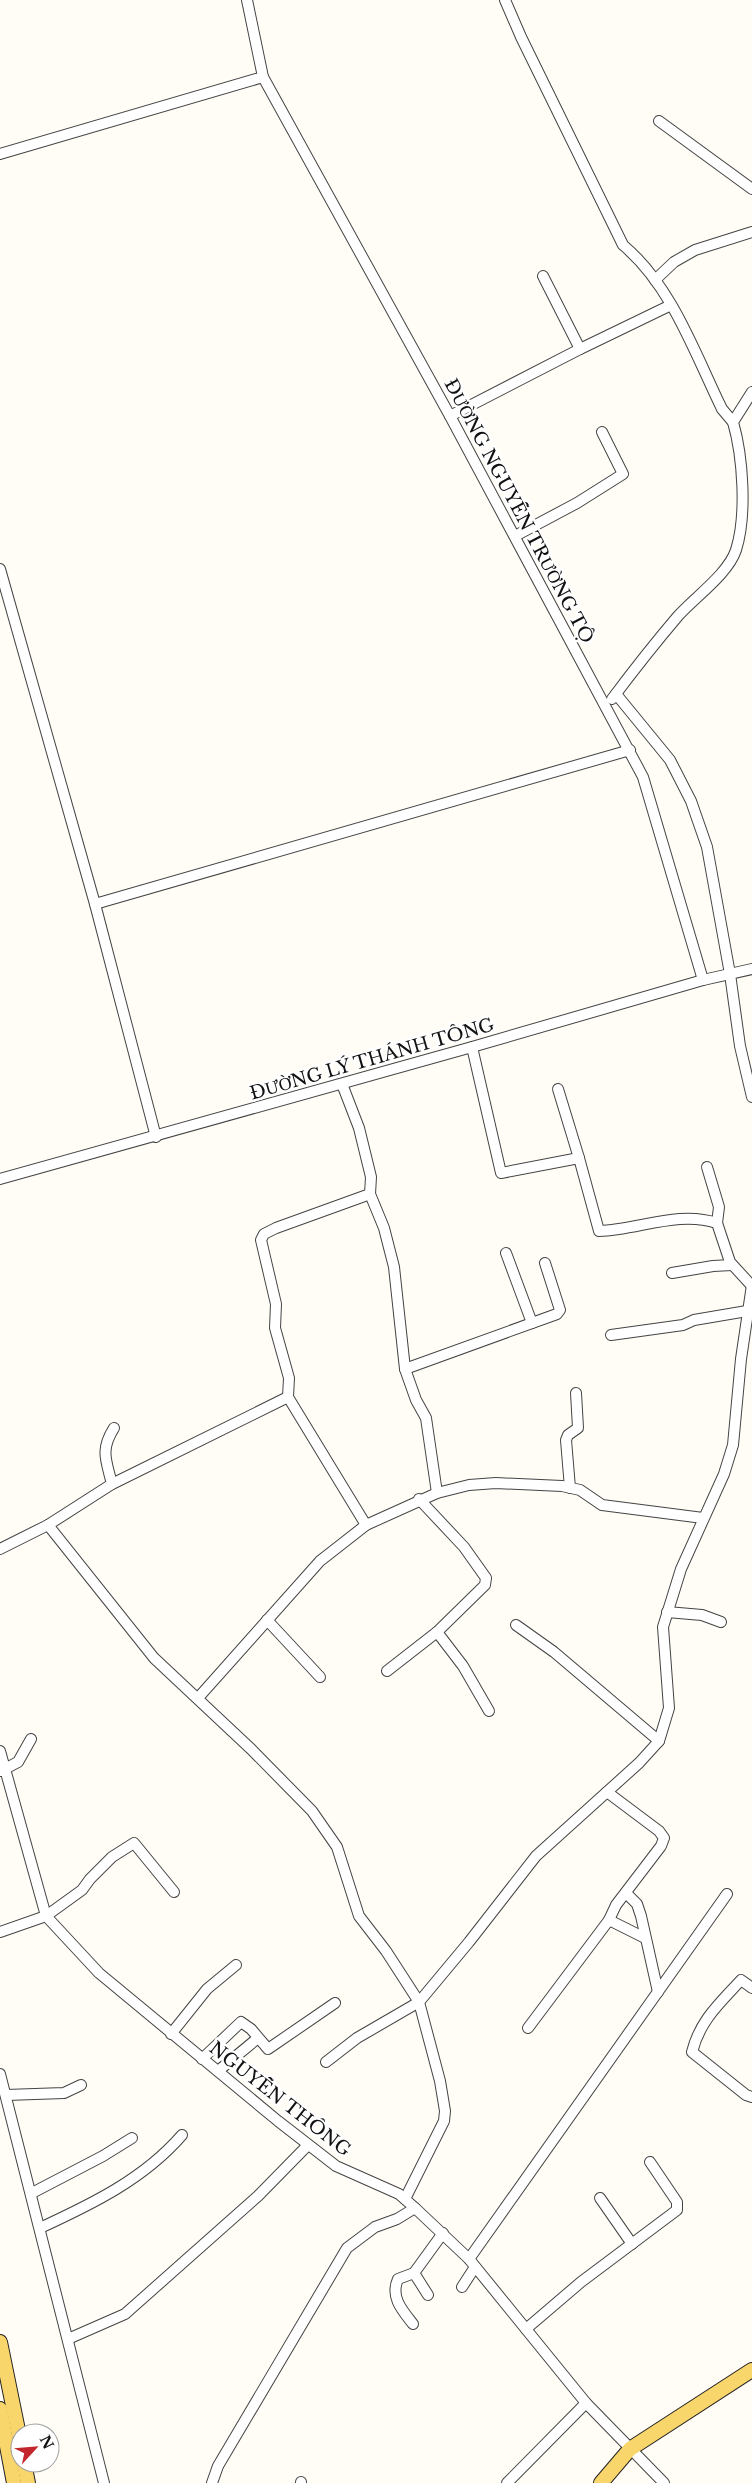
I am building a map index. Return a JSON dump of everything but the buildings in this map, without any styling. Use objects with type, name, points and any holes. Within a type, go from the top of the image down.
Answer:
[{"type":"main road","points":[[0,2342],[17,2423]]},
{"type":"main road","points":[[601,2483],[630,2450],[752,2370]]},
{"type":"main road","points":[[0,2408],[14,2483]]},
{"type":"street","name":"ĐƯỜNG NGUYỄN TRƯỜNG TỘ","points":[[247,0],[263,77],[450,416],[607,706],[643,777],[703,980]]},
{"type":"street","points":[[505,0],[520,37],[623,245],[639,258],[671,305],[722,409],[733,422],[742,481],[742,518],[736,551],[726,567],[679,615],[607,706]]},
{"type":"street","points":[[0,154],[263,77]]},
{"type":"street","points":[[659,121],[752,189]]},
{"type":"street","points":[[655,280],[674,262],[695,250],[752,232]]},
{"type":"street","points":[[543,276],[580,349]]},
{"type":"street","points":[[450,416],[580,349],[671,305]]},
{"type":"street","points":[[733,422],[752,392]]},
{"type":"street","points":[[514,536],[577,502],[623,474],[602,432]]},
{"type":"street","points":[[0,569],[94,904],[156,1137]]},
{"type":"street","points":[[616,694],[670,760],[691,801],[707,847],[730,974],[740,1046],[752,1097]]},
{"type":"street","points":[[94,904],[630,750]]},
{"type":"street","name":"ĐƯỜNG LÝ THÁNH TÔNG","points":[[0,1179],[156,1137],[703,980],[752,969]]},
{"type":"street","points":[[472,1047],[501,1173],[579,1158]]},
{"type":"street","points":[[342,1084],[359,1128],[371,1177],[370,1194],[384,1228],[394,1267],[405,1369],[416,1400],[426,1418],[436,1493]]},
{"type":"street","points":[[558,1090],[599,1231],[615,1231],[663,1221],[703,1218],[717,1223]]},
{"type":"street","points":[[326,2062],[357,2038],[419,2002],[536,1856],[639,1763],[659,1741],[669,1708],[662,1627],[681,1569],[724,1474],[733,1445],[752,1285],[732,1265],[717,1223],[719,1208],[707,1167]]},
{"type":"street","points":[[366,1525],[288,1397],[289,1378],[275,1328],[276,1304],[261,1240],[264,1234],[276,1228],[370,1194]]},
{"type":"street","points":[[506,1253],[532,1324]]},
{"type":"street","points":[[405,1369],[557,1314],[560,1310],[544,1263]]},
{"type":"street","points":[[672,1273],[713,1266],[732,1265]]},
{"type":"street","points":[[611,1335],[683,1324],[749,1309]]},
{"type":"street","points":[[570,1488],[566,1440],[568,1435],[578,1428],[576,1393]]},
{"type":"street","points":[[0,1549],[48,1525],[112,1484],[288,1397]]},
{"type":"street","points":[[112,1484],[104,1454],[106,1441],[114,1428]]},
{"type":"street","points":[[198,1698],[320,1561],[366,1525],[419,1499],[436,1493],[469,1486],[496,1483],[570,1488],[580,1490],[602,1505],[703,1518]]},
{"type":"street","points":[[387,1671],[437,1632],[485,1585],[486,1578],[464,1547],[419,1499]]},
{"type":"street","points":[[48,1525],[154,1658],[198,1698],[312,1810],[337,1847],[359,1916],[386,1951],[419,2002],[440,2081],[445,2111],[444,2121],[405,2199]]},
{"type":"street","points":[[667,1612],[702,1615],[721,1622]]},
{"type":"street","points":[[267,1620],[320,1677]]},
{"type":"street","points":[[516,1625],[554,1652],[659,1741]]},
{"type":"street","points":[[437,1632],[463,1666],[489,1711]]},
{"type":"street","points":[[2,1771],[23,1757],[31,1739]]},
{"type":"street","name":"NGUYỄN THÔNG","points":[[0,1751],[2,1771],[46,1916],[99,1973],[171,2034],[308,2144],[336,2166],[399,2194],[415,2208],[472,2263],[586,2403],[664,2483]]},
{"type":"street","points":[[528,2028],[609,1920],[626,1893],[661,1846],[664,1838],[659,1831],[607,1792]]},
{"type":"street","points":[[0,1932],[46,1916],[82,1890],[90,1879],[112,1858],[134,1843],[174,1892]]},
{"type":"street","points":[[626,1893],[637,1904],[641,1916],[658,1992]]},
{"type":"street","points":[[462,2287],[472,2263],[727,1894]]},
{"type":"street","points":[[609,1920],[645,1938]]},
{"type":"street","points":[[171,2034],[207,1989],[236,1965]]},
{"type":"street","points":[[752,1988],[741,1980],[696,2033],[692,2052],[752,2097]]},
{"type":"street","points":[[202,2058],[241,2022],[251,2029],[268,2049],[335,2003]]},
{"type":"street","points":[[218,2071],[258,2038]]},
{"type":"street","points":[[0,2074],[32,2193],[104,2483]]},
{"type":"street","points":[[6,2095],[64,2093],[81,2085]]},
{"type":"street","points":[[40,2228],[94,2204],[122,2187],[171,2148],[182,2135]]},
{"type":"street","points":[[32,2193],[103,2156],[132,2138]]},
{"type":"street","points":[[68,2339],[125,2314],[179,2268],[232,2217],[258,2196],[308,2144]]},
{"type":"street","points":[[526,2329],[568,2292],[678,2208],[677,2202],[650,2162]]},
{"type":"street","points":[[600,2198],[632,2244]]},
{"type":"street","points":[[212,2483],[218,2466],[347,2248],[376,2227],[397,2219],[415,2208]]},
{"type":"street","points":[[413,2324],[395,2296],[395,2287],[398,2280],[414,2273],[443,2234]]},
{"type":"street","points":[[414,2273],[428,2295]]},
{"type":"street","points":[[507,2483],[586,2403]]}]
